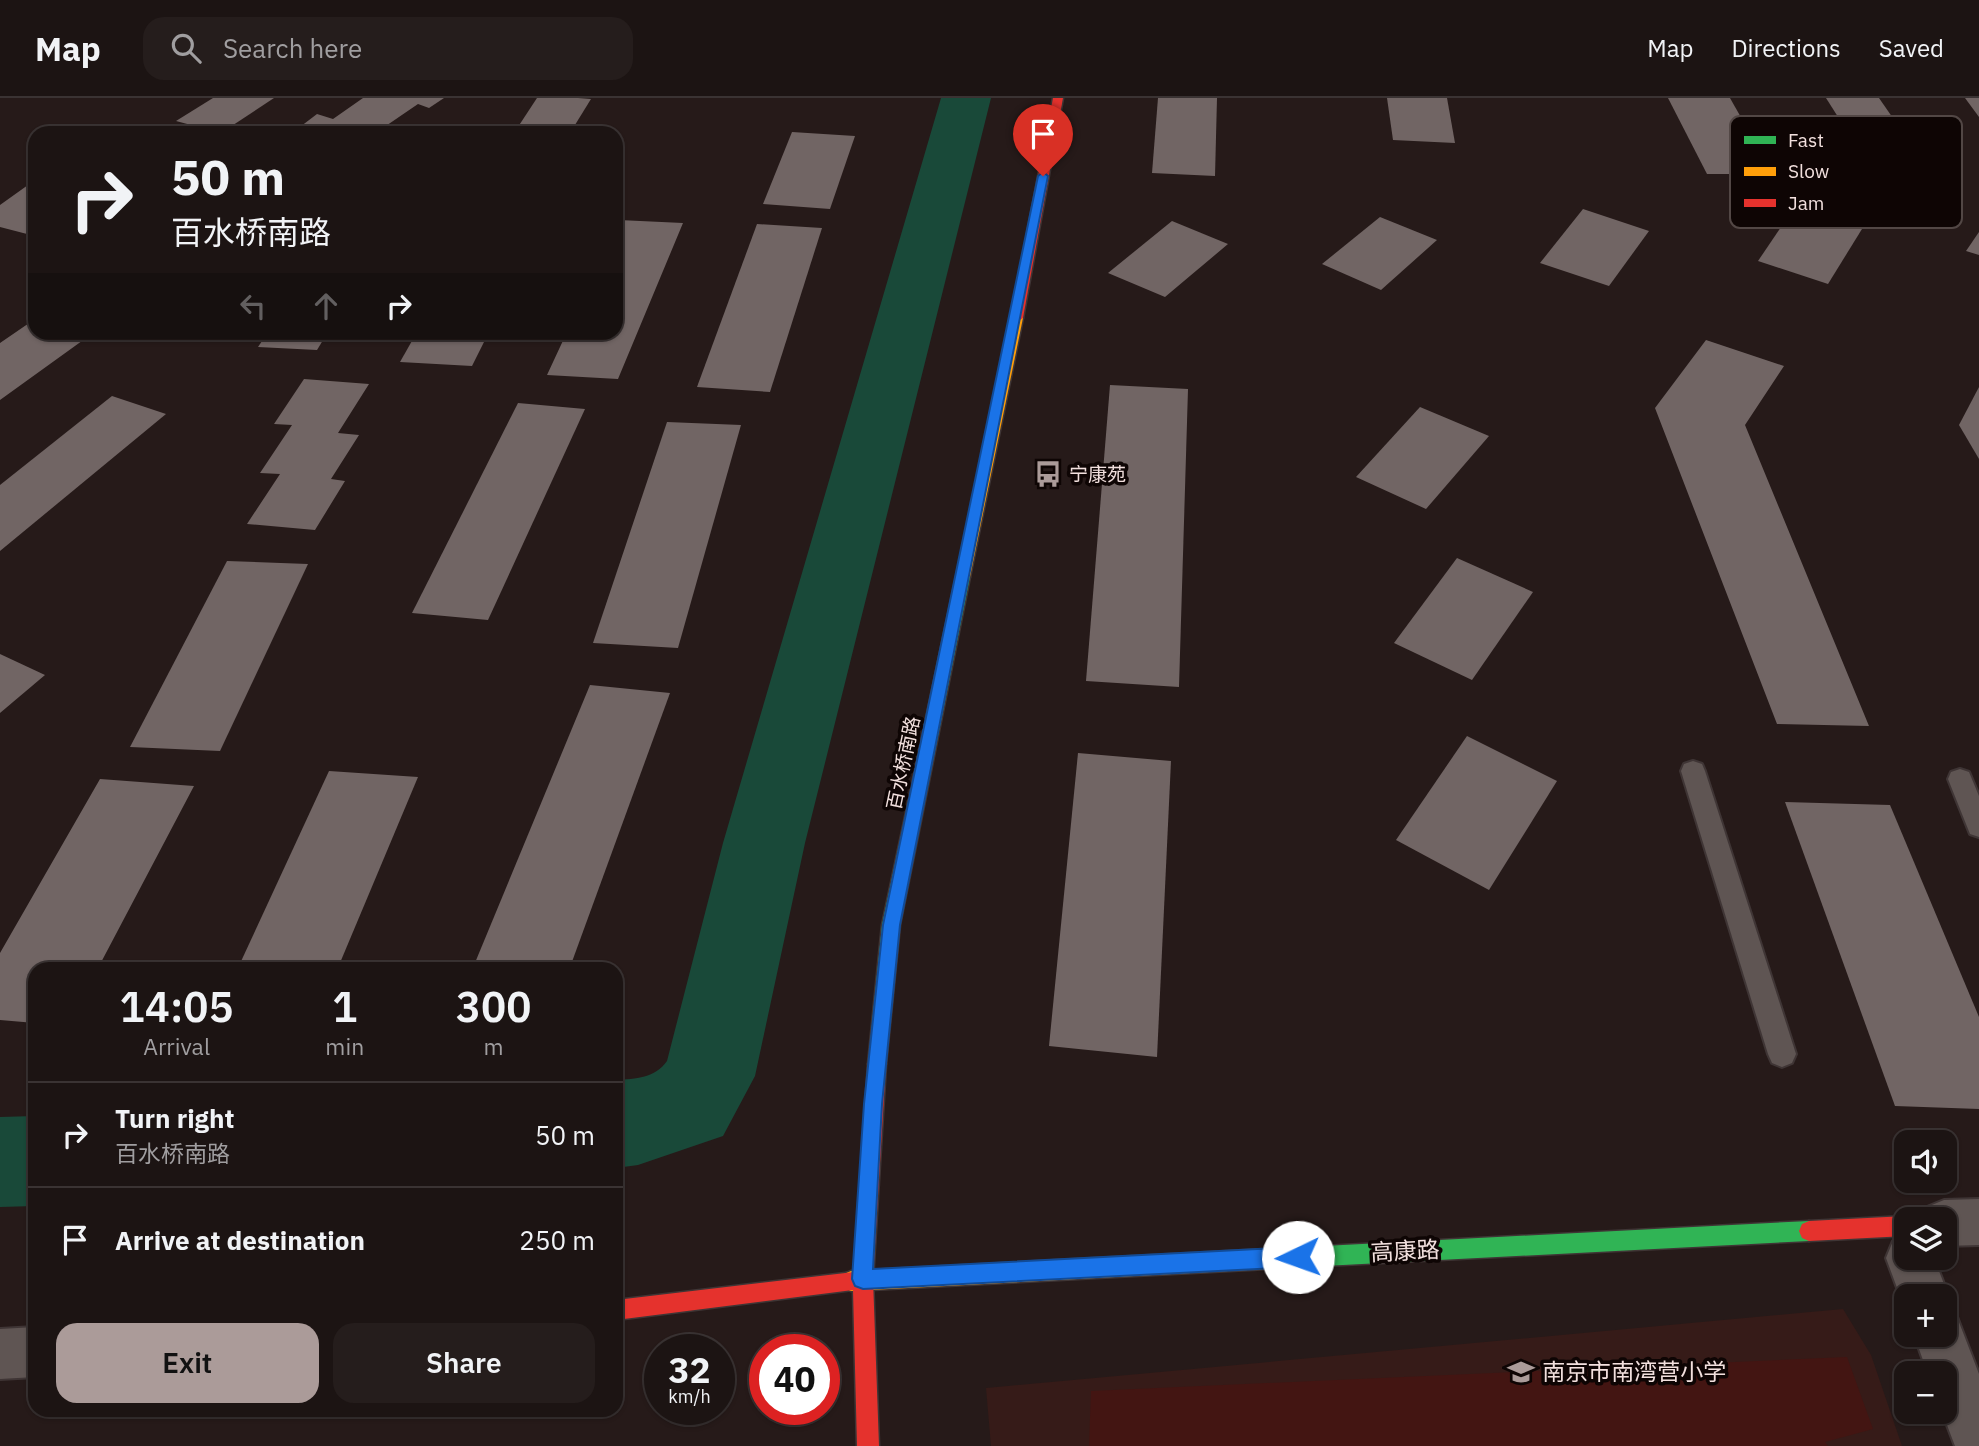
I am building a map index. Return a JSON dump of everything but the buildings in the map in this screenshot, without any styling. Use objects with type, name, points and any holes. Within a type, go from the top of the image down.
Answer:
[{"type":"street","name":"百水桥南路","points":[[868,1446],[863,1279],[873,1104],[891,925],[1014,331],[1058,98]]},
{"type":"street","points":[[1957,1223],[1979,1222]]},
{"type":"street","name":"高康路","points":[[623,1309],[863,1279],[1894,1240]]},
{"type":"street","points":[[1943,1347],[1979,1443]]},
{"type":"street","points":[[0,1354],[28,1352]]},
{"type":"lane","points":[[1693,771],[1782,1054]]},
{"type":"lane","points":[[1960,779],[1979,827]]},
{"type":"shaded area","name":"南京市南湾营小学","points":[[1843,1309],[1871,1355],[1902,1446],[991,1446],[986,1388]]},
{"type":"shaded area","name":"南京市南湾营小学","points":[[1847,1357],[1873,1429],[1825,1442],[1828,1446],[1089,1446],[1091,1391]]},
{"type":"waterway","points":[[623,1123],[638,1122],[690,1106],[709,1076],[764,843],[966,98]]},
{"type":"waterway","points":[[0,1162],[28,1161]]},
{"type":"traffic: fast","points":[[877,1064],[891,925],[963,577]]},
{"type":"traffic: fast","points":[[1285,1258],[1809,1231]]},
{"type":"traffic: slow","points":[[963,577],[1017,318]]},
{"type":"traffic: slow","points":[[851,1281],[1285,1258]]},
{"type":"traffic: jam","points":[[1017,318],[1058,98]]},
{"type":"traffic: jam","points":[[868,1446],[863,1279],[877,1064]]},
{"type":"traffic: jam","points":[[1809,1231],[1894,1227]]},
{"type":"traffic: jam","points":[[623,1309],[851,1281]]},
{"type":"place","name":"宁康苑","points":[[1048,474]]},
{"type":"place","name":"南京市南湾营小学","points":[[1521,1372]]},
{"type":"route","points":[[1043,176],[1014,331],[891,925],[873,1104],[863,1279],[1298,1257]]}]
